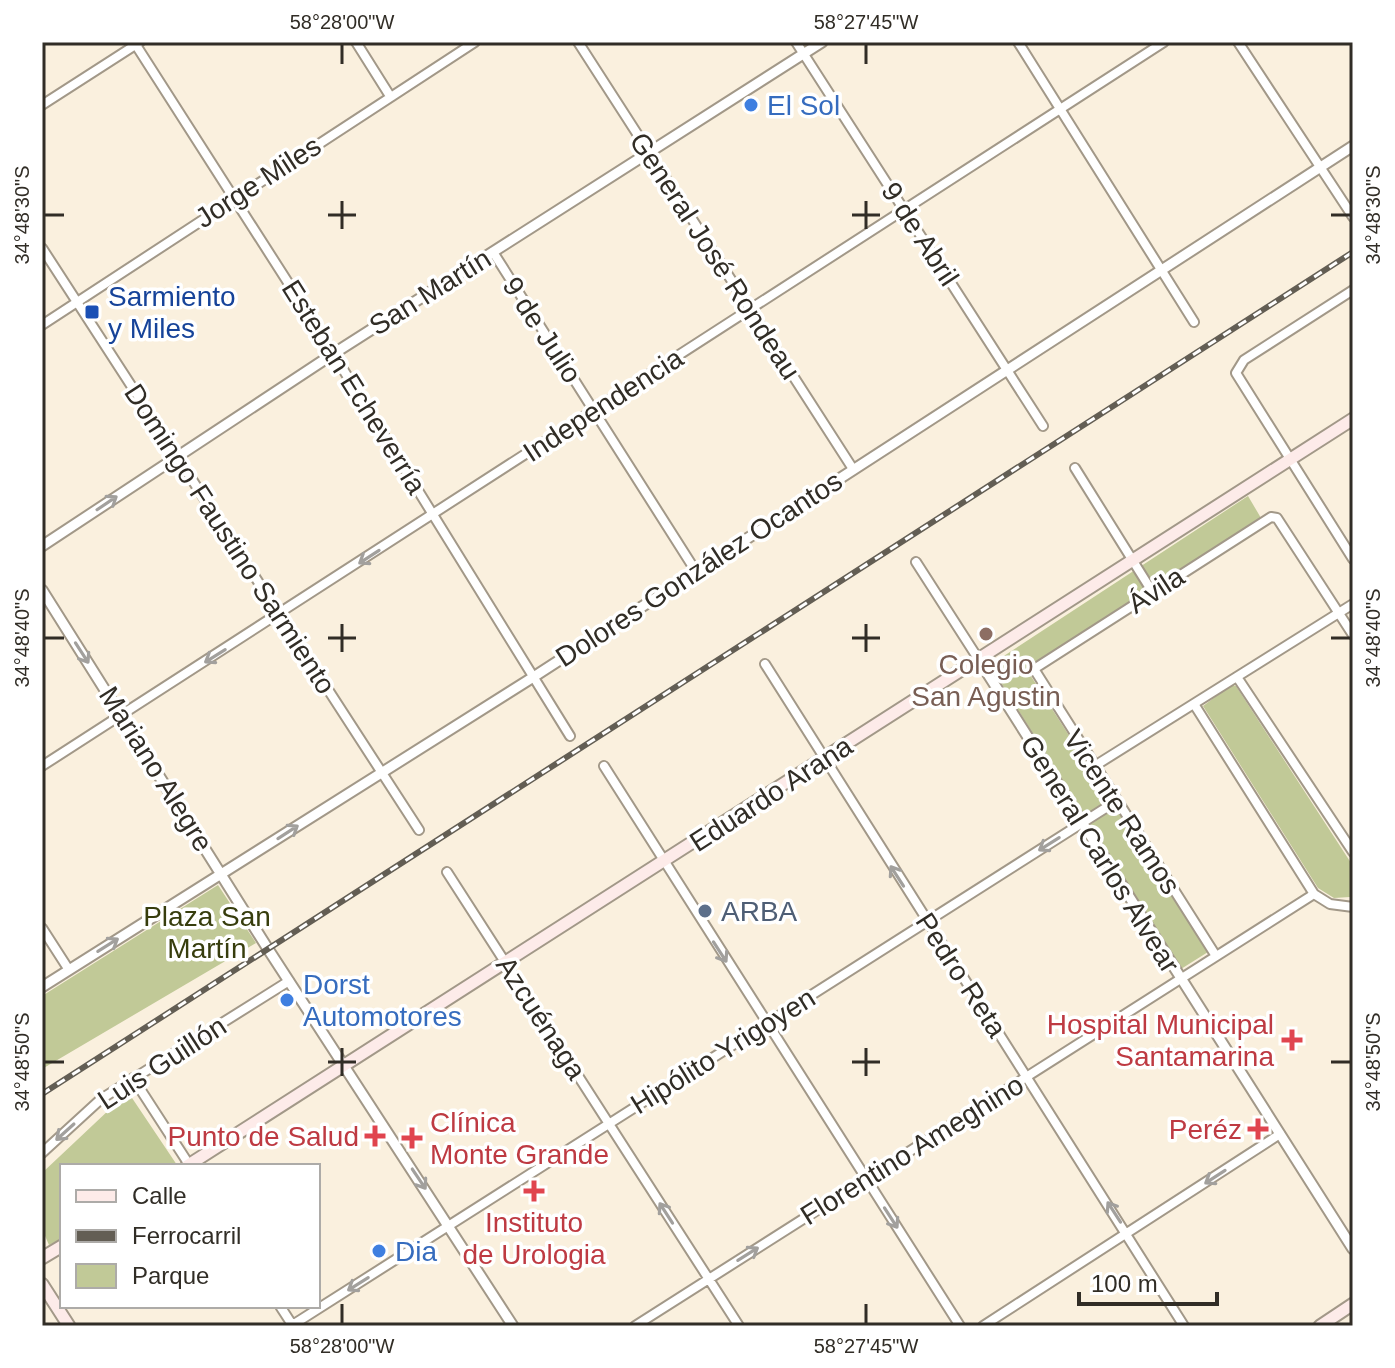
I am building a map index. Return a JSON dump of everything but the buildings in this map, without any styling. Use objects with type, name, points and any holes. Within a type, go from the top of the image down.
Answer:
[{"type":"main road","name":"Eduardo Arana","points":[[192,1164],[1291,462],[1353,419]]},
{"type":"main road","points":[[42,1258],[60,1247]]},
{"type":"main road","points":[[42,1284],[69,1326]]},
{"type":"main road","points":[[1320,1326],[1353,1304]]},
{"type":"street","points":[[356,42],[390,96]]},
{"type":"street","name":"Jorge Miles","points":[[42,325],[475,42]]},
{"type":"street","name":"General José Rondeau","points":[[578,42],[853,469]]},
{"type":"street","name":"9 de Abril","points":[[796,42],[1043,426]]},
{"type":"street","name":"San Martín","points":[[42,546],[333,354],[822,42]]},
{"type":"street","points":[[1018,42],[1194,322]]},
{"type":"street","name":"Independencia","points":[[42,766],[1164,42]]},
{"type":"street","points":[[1238,42],[1353,217]]},
{"type":"street","points":[[42,105],[137,43]]},
{"type":"street","name":"Esteban Echeverría","points":[[137,43],[232,198],[435,515],[570,736]]},
{"type":"street","name":"Dolores González Ocantos","points":[[42,987],[535,676],[1353,146]]},
{"type":"street","name":"Domingo Faustino Sarmiento","points":[[42,248],[419,830]]},
{"type":"street","name":"9 de Julio","points":[[493,252],[695,570]]},
{"type":"street","points":[[1353,290],[1244,360],[1236,373],[1353,559]]},
{"type":"street","points":[[1075,468],[1153,593]]},
{"type":"street","name":"Ávila","points":[[1037,667],[1265,519],[1277,518],[1339,613]]},
{"type":"street","points":[[916,562],[979,660]]},
{"type":"street","name":"Mariano Alegre","points":[[42,590],[344,1068],[513,1326]]},
{"type":"street","points":[[1093,767],[1353,604]]},
{"type":"street","points":[[1339,613],[1353,635]]},
{"type":"street","name":"General Carlos Alvear","points":[[979,660],[1353,1249]]},
{"type":"street","name":"Pedro Reta","points":[[765,664],[1184,1326]]},
{"type":"street","name":"Vicente Ramos","points":[[1037,667],[1034,672],[1216,956]]},
{"type":"street","points":[[1237,677],[1353,852]]},
{"type":"street","points":[[1194,704],[1314,894],[1330,904],[1353,907]]},
{"type":"street","points":[[604,766],[960,1326]]},
{"type":"street","name":"Hipólito Yrigoyen","points":[[292,1326],[1115,802]]},
{"type":"street","name":"Azcuénaga","points":[[447,872],[739,1326]]},
{"type":"street","name":"Florentino Ameghino","points":[[635,1326],[1314,894]]},
{"type":"street","points":[[42,928],[69,970]]},
{"type":"street","name":"Luis Guillón","points":[[42,1153],[101,1099],[289,981]]},
{"type":"street","points":[[133,1078],[188,1164]]},
{"type":"street","points":[[983,1326],[1280,1134]]},
{"type":"street","points":[[281,1308],[292,1326]]},
{"type":"green space","points":[[1248,496],[1261,518],[1027,670],[1208,952],[1181,969],[990,665]]},
{"type":"green space","points":[[1231,685],[1236,686],[1353,866],[1353,894],[1350,897],[1334,898],[1318,888],[1203,706]]},
{"type":"green space","name":"Plaza San Martín","points":[[218,885],[256,943],[42,1069],[42,996]]},
{"type":"green space","points":[[128,1092],[176,1164],[60,1164],[60,1240],[49,1245],[42,1229],[42,1173]]},
{"type":"railway","points":[[42,1094],[1353,252]]},
{"type":"place","name":"El Sol","points":[[751,105]]},
{"type":"place","name":"Sarmiento y Miles","points":[[92,312]]},
{"type":"place","name":"Colegio San Agustin","points":[[986,634]]},
{"type":"place","name":"ARBA","points":[[705,911]]},
{"type":"place","name":"Dorst Automotores","points":[[287,1000]]},
{"type":"place","name":"Hospital Municipal Santamarina","points":[[1292,1040]]},
{"type":"place","name":"Peréz","points":[[1258,1129]]},
{"type":"place","name":"Punto de Salud","points":[[375,1136]]},
{"type":"place","name":"Clínica Monte Grande","points":[[412,1138]]},
{"type":"place","name":"Instituto de Urologia","points":[[534,1191]]},
{"type":"place","name":"Dia","points":[[379,1251]]}]
